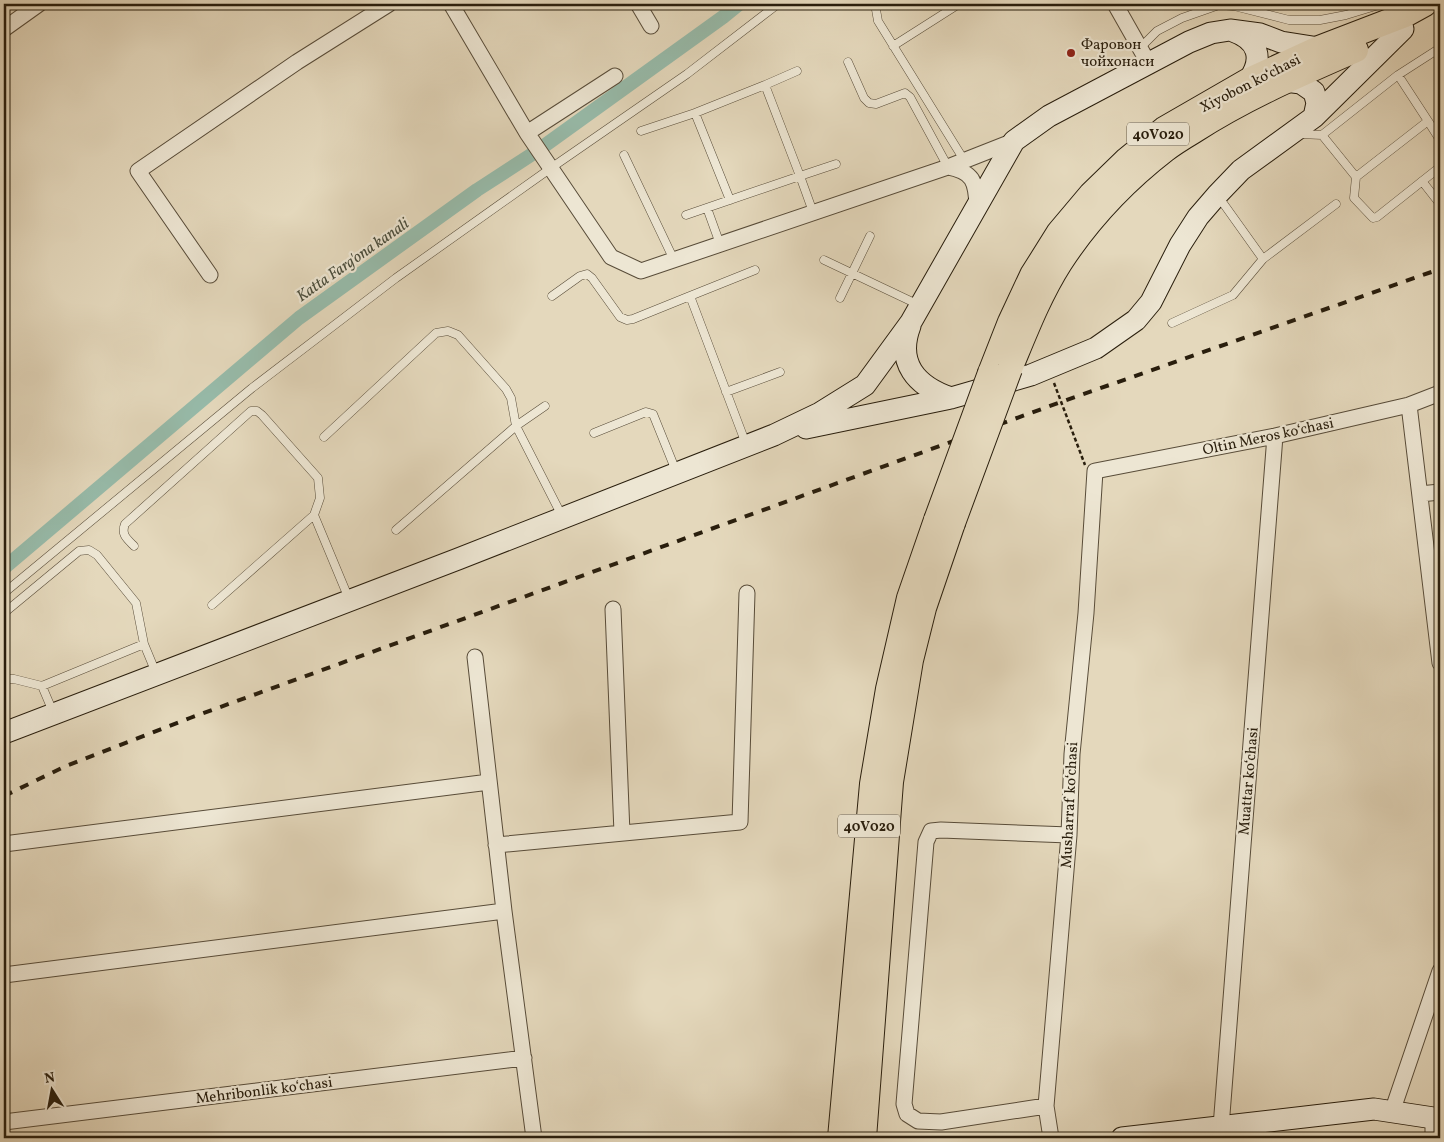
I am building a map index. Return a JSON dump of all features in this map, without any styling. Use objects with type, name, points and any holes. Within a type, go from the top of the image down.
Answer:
[{"type":"main road","name":"Xiyobon koʻchasi","points":[[1000,371],[1010,322],[1032,275],[1059,232],[1091,194],[1126,160],[1164,129],[1249,80],[1319,48],[1405,15],[1425,4]]},
{"type":"main road","name":"Xiyobon koʻchasi","points":[[1000,371],[1060,264],[1090,222],[1166,149],[1210,121],[1285,81],[1403,29],[1440,9]]},
{"type":"main road","points":[[774,435],[950,398],[1031,375],[1096,348],[1136,320],[1151,302],[1180,244],[1217,195],[1241,170],[1291,133],[1318,126],[1403,29]]},
{"type":"main road","points":[[1230,30],[1250,39],[1254,45],[1257,59],[1253,74],[1249,80]]},
{"type":"main road","points":[[4,733],[563,518],[774,435],[820,414],[866,385],[916,314],[1014,141],[1048,116],[1145,56],[1211,33],[1230,30],[1260,34],[1281,42],[1319,48]]},
{"type":"main road","points":[[1285,81],[1301,83],[1314,92],[1317,103],[1318,126]]},
{"type":"main road","points":[[916,314],[905,346],[906,358],[910,369],[928,387],[950,398]]},
{"type":"main road","name":"40V020","points":[[840,1138],[872,784],[888,689],[909,598],[945,521],[1000,371]]},
{"type":"main road","name":"40V020","points":[[864,1138],[891,782],[911,660],[945,521]]},
{"type":"main road","points":[[1122,1138],[1374,1109],[1392,1112],[1435,1125]]},
{"type":"street","points":[[4,29],[39,4]]},
{"type":"street","points":[[210,275],[138,171],[297,62],[389,4]]},
{"type":"street","points":[[451,4],[527,133],[611,257],[642,271],[948,166],[1014,141]]},
{"type":"street","points":[[638,4],[651,26]]},
{"type":"street","points":[[1115,4],[1145,56]]},
{"type":"street","points":[[527,133],[615,76]]},
{"type":"street","points":[[948,166],[960,169],[971,176],[976,188],[977,206]]},
{"type":"street","name":"Oltin Meros koʻchasi","points":[[1094,471],[1275,436],[1410,405],[1440,393]]},
{"type":"street","points":[[1410,405],[1440,663]]},
{"type":"street","name":"Muattar koʻchasi","points":[[1221,1127],[1275,436]]},
{"type":"street","name":"Musharraf koʻchasi","points":[[1051,1138],[1046,1106],[1069,834],[1072,754],[1086,613],[1094,471]]},
{"type":"street","points":[[1420,494],[1440,492]]},
{"type":"street","points":[[496,845],[740,822],[747,593]]},
{"type":"street","points":[[613,609],[622,833]]},
{"type":"street","points":[[475,656],[504,911],[534,1138]]},
{"type":"street","points":[[4,844],[489,782]]},
{"type":"street","points":[[1046,1106],[940,1122],[918,1120],[907,1114],[904,1104],[926,842],[931,831],[1069,834]]},
{"type":"street","points":[[4,975],[504,911]]},
{"type":"street","points":[[1392,1112],[1440,971]]},
{"type":"street","name":"Mehribonlik koʻchasi","points":[[4,1122],[524,1058]]},
{"type":"lane","points":[[4,593],[252,388],[396,278],[686,74],[778,4]]},
{"type":"lane","points":[[876,4],[878,22],[964,160]]},
{"type":"lane","points":[[893,46],[959,4]]},
{"type":"lane","points":[[1145,56],[1156,31],[1182,18],[1219,5],[1234,6],[1289,20],[1320,20],[1346,16],[1382,4]]},
{"type":"lane","points":[[1440,48],[1318,126],[1356,178],[1354,198],[1368,216],[1373,218],[1377,217],[1440,167]]},
{"type":"lane","points":[[848,62],[864,98],[869,103],[876,104],[906,93],[910,96],[948,166]]},
{"type":"lane","points":[[641,132],[695,113],[797,71]]},
{"type":"lane","points":[[1398,75],[1440,140]]},
{"type":"lane","points":[[765,85],[814,212]]},
{"type":"lane","points":[[695,113],[730,200]]},
{"type":"lane","points":[[1356,178],[1428,121]]},
{"type":"lane","points":[[624,155],[674,260]]},
{"type":"lane","points":[[686,215],[836,164]]},
{"type":"lane","points":[[1422,181],[1440,204]]},
{"type":"lane","points":[[1217,195],[1263,259]]},
{"type":"lane","points":[[1172,323],[1233,295],[1263,259],[1336,204]]},
{"type":"lane","points":[[707,208],[720,244]]},
{"type":"lane","points":[[840,298],[870,236]]},
{"type":"lane","points":[[824,260],[852,273],[916,314]]},
{"type":"lane","points":[[552,296],[580,276],[587,274],[620,316],[626,320],[633,319],[755,270]]},
{"type":"lane","points":[[690,296],[746,446]]},
{"type":"lane","points":[[324,437],[436,333],[448,331],[458,335],[506,389],[511,398],[516,426],[563,518]]},
{"type":"lane","points":[[726,392],[780,372]]},
{"type":"lane","points":[[396,530],[516,426],[545,406]]},
{"type":"lane","points":[[134,546],[124,535],[125,524],[251,411],[257,411],[262,414],[318,478],[320,498],[314,515],[212,605]]},
{"type":"lane","points":[[594,433],[650,412],[653,414],[677,473]]},
{"type":"lane","points":[[314,515],[350,601]]},
{"type":"lane","points":[[4,613],[79,551],[89,550],[97,555],[136,602],[144,644],[156,675]]},
{"type":"lane","points":[[4,679],[14,679],[42,686],[144,644]]},
{"type":"lane","points":[[42,686],[54,714]]},
{"type":"path","points":[[1048,368],[1087,470],[1094,471]]},
{"type":"waterway","name":"Katta Farg'ona kanali","points":[[4,568],[299,318],[477,190],[537,151],[739,4]]},
{"type":"railway","points":[[4,796],[66,766],[190,718],[1061,402],[1440,269]]},
{"type":"place","name":"Фаровон чойхонаси","points":[[1071,53]]}]
